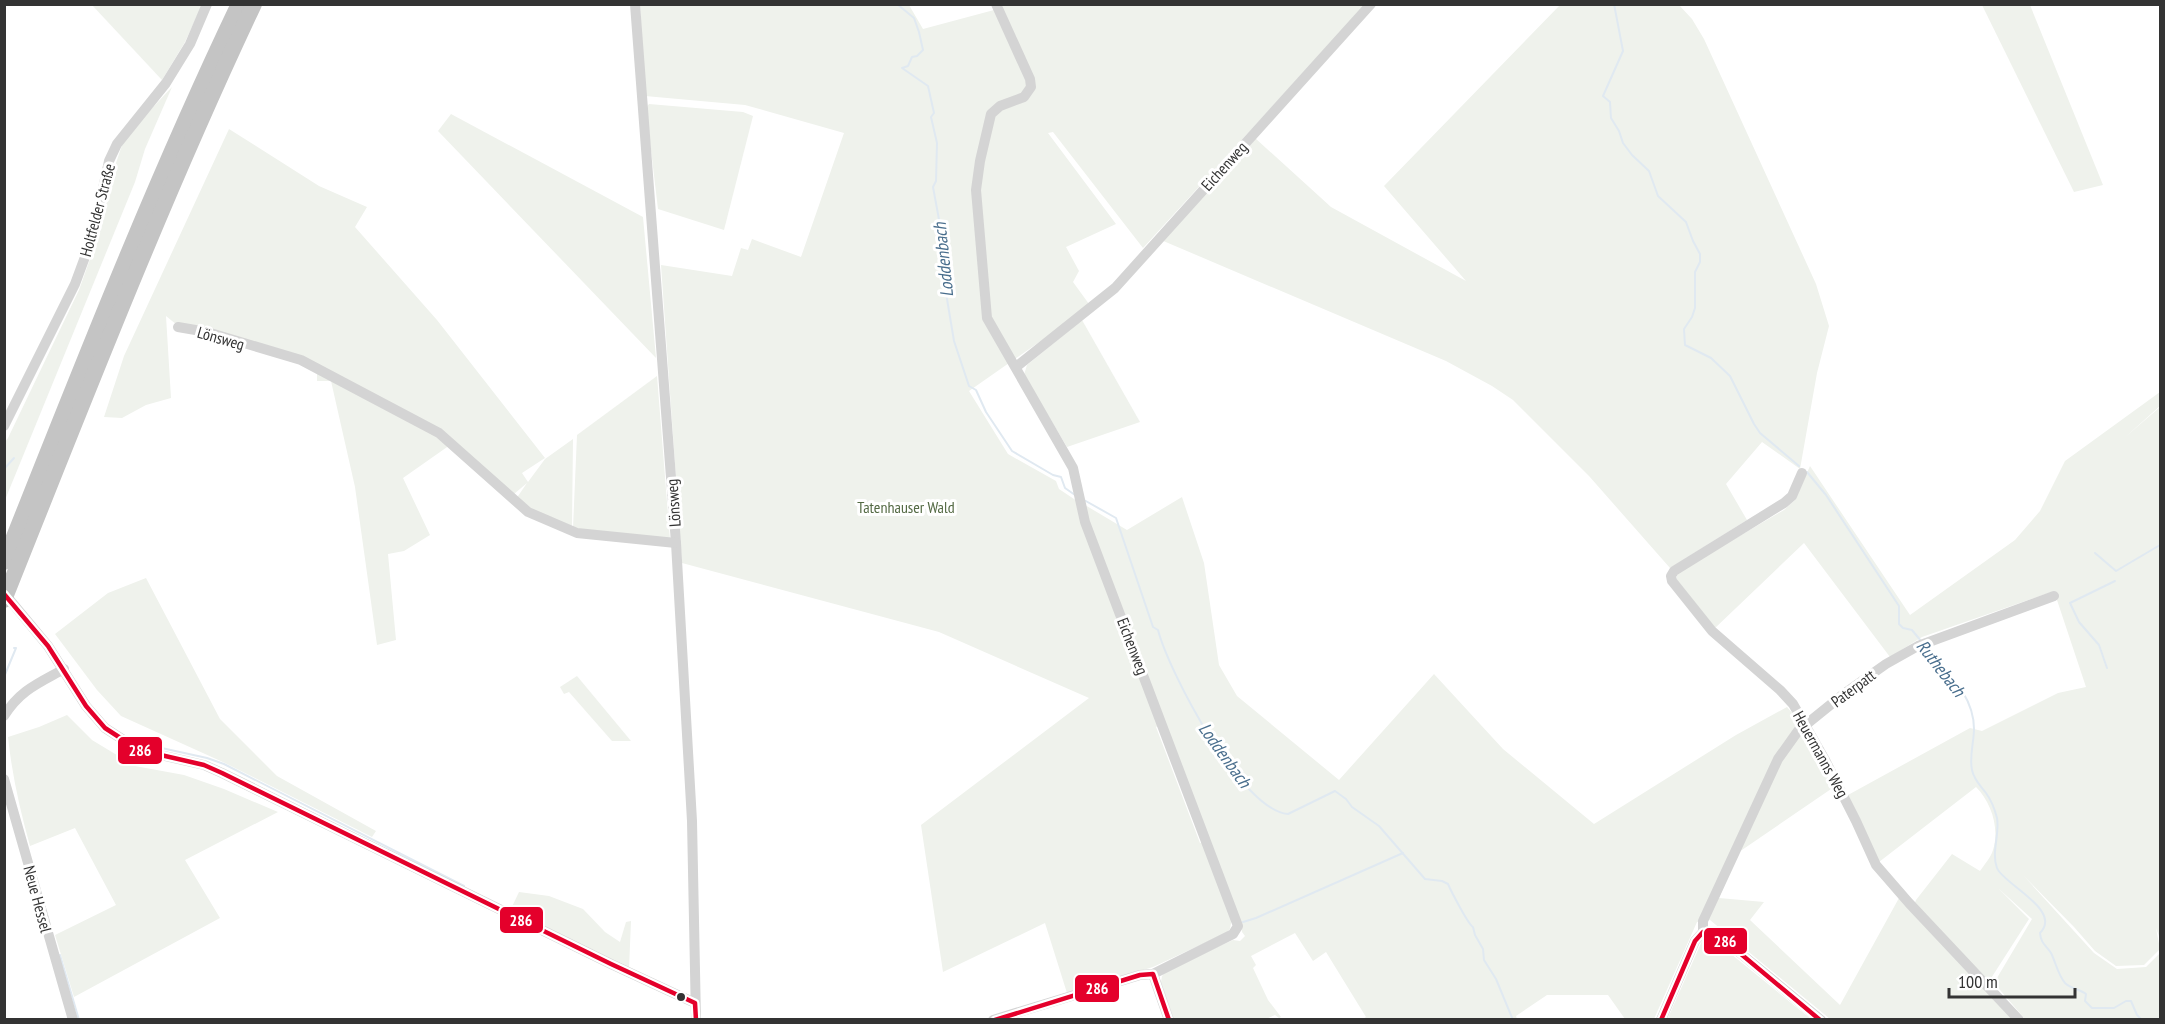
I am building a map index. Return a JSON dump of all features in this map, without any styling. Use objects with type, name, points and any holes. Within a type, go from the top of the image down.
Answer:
[{"type":"highway","points":[[4,562],[174,147],[239,4]]},
{"type":"highway","points":[[4,600],[135,274],[254,4]]},
{"type":"street","name":"Holtfelder Straße","points":[[4,426],[75,284],[92,238],[109,161],[117,144],[166,83],[190,44],[207,4]]},
{"type":"street","name":"Lönsweg","points":[[635,4],[676,543],[692,821],[696,1020]]},
{"type":"street","name":"Eichenweg","points":[[996,4],[1030,79],[1031,87],[1024,98],[1000,106],[992,114],[980,160],[975,190],[987,318],[1074,468],[1085,522],[1238,921],[1237,931],[1153,974]]},
{"type":"street","name":"Eichenweg","points":[[1016,367],[1115,288],[1371,4]]},
{"type":"street","name":"Lönsweg","points":[[178,327],[207,332],[301,360],[439,433],[528,512],[577,533],[676,543]]},
{"type":"street","name":"Heuermanns Weg","points":[[1802,473],[1792,496],[1784,503],[1674,571],[1671,576],[1672,581],[1712,631],[1780,690],[1806,724],[1876,865],[2019,1020]]},
{"type":"street","points":[[4,593],[28,620],[64,669],[95,718],[127,743],[154,755],[204,765],[222,772],[611,964],[695,1003]]},
{"type":"street","name":"Paterpatt","points":[[1661,1020],[1695,941],[1703,932],[1703,921],[1778,759],[1791,740],[1806,724],[1845,693],[1886,664],[1918,646],[1929,640],[2054,596]]},
{"type":"street","points":[[4,716],[21,693],[64,669]]},
{"type":"street","name":"Neue Hessel","points":[[4,779],[74,1020]]},
{"type":"street","points":[[1703,932],[1717,934],[1821,1020]]},
{"type":"street","points":[[993,1020],[1140,975],[1153,974],[1169,1020]]},
{"type":"green space","points":[[92,5],[202,5],[185,42],[162,80]]},
{"type":"green space","name":"Tatenhauser Wald","points":[[640,5],[909,5],[923,29],[994,10],[1002,5],[1365,5],[1143,248],[1053,132],[1048,133],[1116,224],[1066,247],[1079,271],[1073,282],[1089,304],[1058,329],[969,391],[1008,454],[1056,481],[1059,489],[1077,501],[1160,725],[1156,727],[1200,843],[1204,842],[1232,918],[1230,929],[1226,933],[1153,967],[1067,993],[1045,923],[943,972],[921,825],[1089,698],[939,632],[682,563],[661,265],[732,276],[741,248],[748,250],[752,239],[801,257],[844,133],[745,105],[645,96]]},
{"type":"green space","points":[[1560,5],[1679,5],[1692,19],[1704,39],[1816,284],[1829,326],[1817,373],[1800,469],[1762,442],[1726,484],[1747,520],[1670,568],[1589,476],[1513,400],[1492,386],[1446,361],[1161,240],[1255,138],[1331,207],[1466,281],[1384,186]]},
{"type":"green space","points":[[1982,5],[2030,5],[2103,185],[2074,192]]},
{"type":"green space","points":[[172,87],[5,500],[5,442],[79,290],[101,228],[113,172],[122,145],[141,120]]},
{"type":"green space","points":[[649,104],[743,112],[753,116],[724,230],[658,209],[646,108]]},
{"type":"green space","points":[[451,114],[643,217],[656,358],[438,131]]},
{"type":"green space","points":[[229,129],[319,186],[367,207],[355,227],[437,320],[545,458],[522,473],[528,482],[545,459],[573,439],[572,526],[530,510],[516,499],[527,483],[514,494],[450,445],[403,478],[430,535],[404,551],[388,554],[396,640],[377,645],[355,487],[331,381],[317,381],[317,370],[302,360],[177,325],[166,316],[171,398],[146,405],[122,418],[104,417],[124,356]]},
{"type":"green space","points":[[1082,320],[1140,422],[1067,447],[1024,375],[1027,365]]},
{"type":"green space","points":[[657,376],[670,540],[573,528],[577,435]]},
{"type":"green space","points":[[2160,392],[2160,406],[2123,439],[2160,407],[2160,939],[2156,928],[2160,949],[2144,965],[2116,966],[2095,951],[2023,875],[2094,953],[2117,969],[2146,967],[2160,953],[2160,1019],[2025,1019],[1994,983],[2032,919],[1998,888],[2029,919],[1988,983],[1914,905],[1952,854],[1980,871],[1989,858],[1995,842],[1995,824],[1990,808],[1981,793],[1976,787],[1879,862],[1848,795],[1970,728],[1982,731],[2058,693],[2086,687],[2054,591],[1922,637],[1890,657],[1804,543],[1714,629],[1676,580],[1678,572],[1784,510],[1795,500],[1810,466],[1910,615],[2015,540],[2040,511],[2065,461]]},
{"type":"green space","points":[[1182,497],[1204,563],[1219,665],[1237,696],[1339,780],[1434,674],[1503,749],[1594,824],[1736,735],[1787,707],[1799,721],[1834,787],[1739,852],[1719,898],[1764,902],[1750,920],[1840,1005],[1899,898],[2012,1019],[1830,1019],[1710,920],[1697,922],[1654,1019],[1625,1019],[1608,995],[1547,995],[1516,1016],[1517,1019],[1363,1019],[1366,1017],[1326,952],[1313,961],[1295,933],[1251,956],[1256,965],[1253,968],[1268,1000],[1281,1017],[1275,1015],[1264,1020],[1174,1019],[1161,982],[1167,970],[1233,940],[1240,941],[1245,936],[1089,522],[1085,505],[1127,530]]},
{"type":"green space","points":[[146,578],[220,719],[277,776],[376,831],[372,837],[225,763],[121,716],[97,690],[55,634],[108,593]]},
{"type":"green space","points":[[577,676],[631,741],[612,741],[569,692],[564,694],[560,687]]},
{"type":"green space","points":[[67,715],[92,740],[135,766],[184,775],[278,812],[185,860],[220,918],[74,997],[55,935],[116,905],[75,828],[30,846],[17,792],[8,737]]},
{"type":"green space","points":[[519,892],[549,896],[583,909],[605,932],[620,942],[626,922],[631,921],[629,969],[510,911]]},
{"type":"green space","points":[[1710,939],[1811,1019],[1667,1020],[1702,941]]},
{"type":"waterway","name":"Loddenbach","points":[[897,4],[914,18],[923,50],[917,56],[912,57],[908,66],[902,68],[928,86],[934,113],[931,117],[937,143],[936,181],[933,187],[940,225],[937,233],[944,252],[943,260],[947,270],[944,281],[954,341],[969,386],[976,390],[986,412],[1012,451],[1053,475],[1061,477],[1065,488],[1075,495]]},
{"type":"waterway","name":"Ruthebach","points":[[1614,4],[1623,51],[1603,96],[1610,102],[1611,118],[1623,143],[1649,171],[1658,196],[1686,222],[1700,254],[1700,262],[1695,272],[1695,308],[1684,329],[1685,345],[1711,358],[1730,376],[1760,433],[1799,466]]},
{"type":"waterway","points":[[4,469],[14,458]]},
{"type":"waterway","name":"Ruthebach","points":[[1807,472],[1826,495],[1899,606],[1899,624],[1903,628],[1912,630],[1921,641]]},
{"type":"waterway","name":"Loddenbach","points":[[1084,500],[1116,518],[1153,627],[1158,630],[1176,676],[1192,706],[1229,765],[1249,789],[1269,807],[1288,814],[1335,791],[1352,807],[1379,826],[1425,879],[1448,884],[1473,927],[1483,949],[1484,960],[1496,979],[1513,1020]]},
{"type":"waterway","points":[[2095,553],[2116,571],[2160,545]]},
{"type":"waterway","points":[[2107,668],[2099,645],[2079,622],[2070,603],[2115,581]]},
{"type":"waterway","points":[[4,677],[16,648],[14,648]]},
{"type":"waterway","name":"Ruthebach","points":[[1927,648],[1958,685],[1973,717],[1972,770],[1976,780],[1990,799],[1997,818],[1995,856],[1997,868],[2044,915],[2045,924],[2040,933],[2041,940],[2051,953],[2065,983],[2086,994],[2085,1001],[2092,1008],[2114,1008],[2126,1001],[2131,1001],[2137,1015],[2142,1020]]},
{"type":"waterway","points":[[148,745],[224,764],[464,886]]},
{"type":"waterway","points":[[1243,922],[1403,853]]},
{"type":"waterway","points":[[60,955],[79,1020]]},
{"type":"transit line","name":"286","points":[[4,594],[48,646],[86,706],[105,728],[139,750],[204,765],[222,773],[695,1003],[696,1020]]},
{"type":"transit line","name":"286","points":[[1661,1020],[1695,941],[1703,932],[1717,934],[1820,1020]]},
{"type":"transit line","name":"286","points":[[995,1020],[1140,975],[1153,974],[1169,1020]]}]
